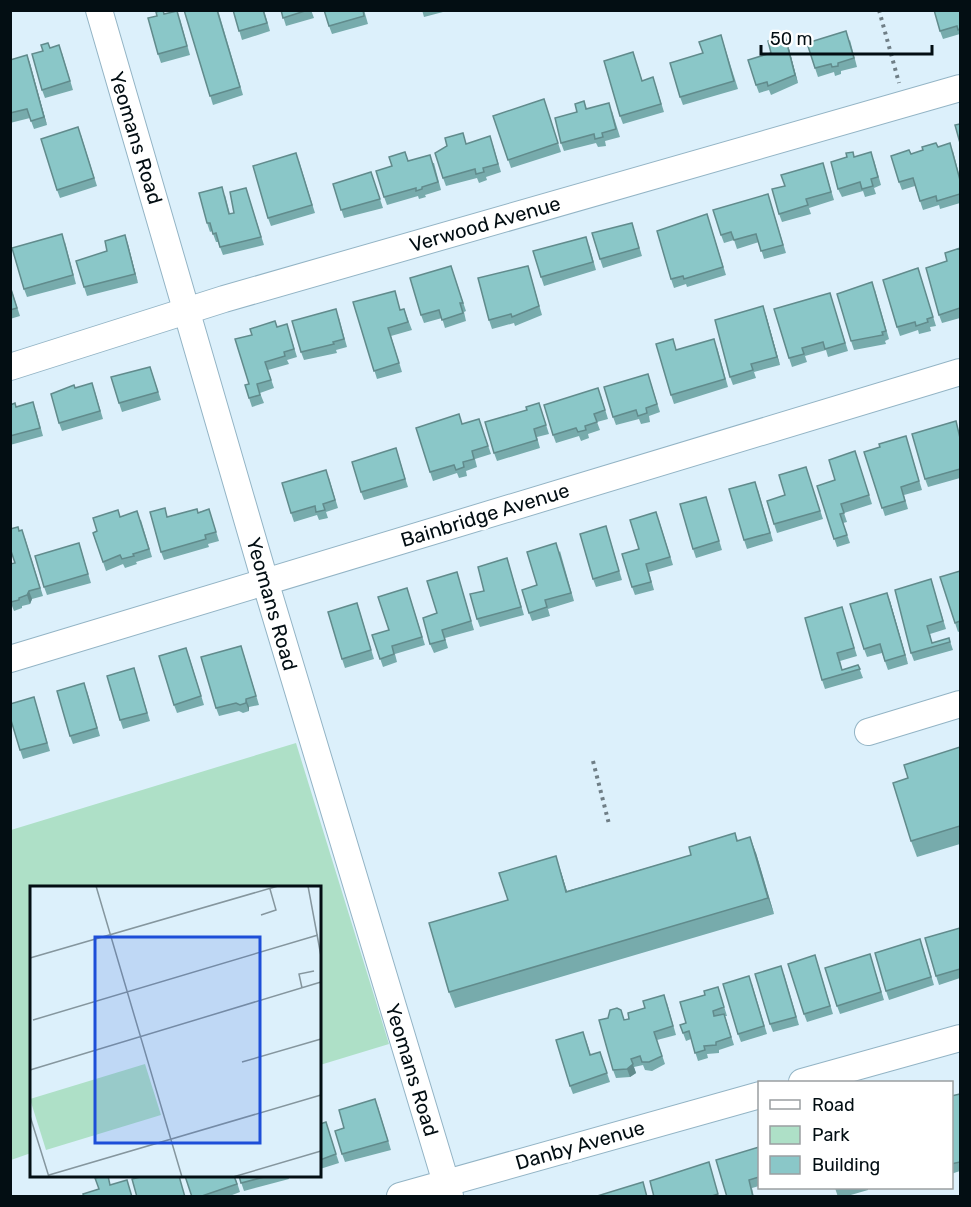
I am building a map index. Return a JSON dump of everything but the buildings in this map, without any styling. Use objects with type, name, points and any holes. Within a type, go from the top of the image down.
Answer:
[{"type":"street","name":"Yeomans Road","points":[[99,10],[265,581],[448,1190]]},
{"type":"street","name":"Verwood Avenue","points":[[10,367],[188,310],[960,88]]},
{"type":"street","name":"Bainbridge Avenue","points":[[10,659],[960,372]]},
{"type":"street","points":[[868,732],[960,704]]},
{"type":"street","points":[[809,1081],[960,1038]]},
{"type":"street","name":"Danby Avenue","points":[[400,1197],[448,1190],[758,1095]]},
{"type":"path","points":[[879,10],[905,104]]},
{"type":"path","points":[[592,761],[609,824]]},
{"type":"green space","points":[[296,743],[389,1044],[321,1065],[321,886],[30,886],[30,1153],[11,1160],[11,830]]}]
